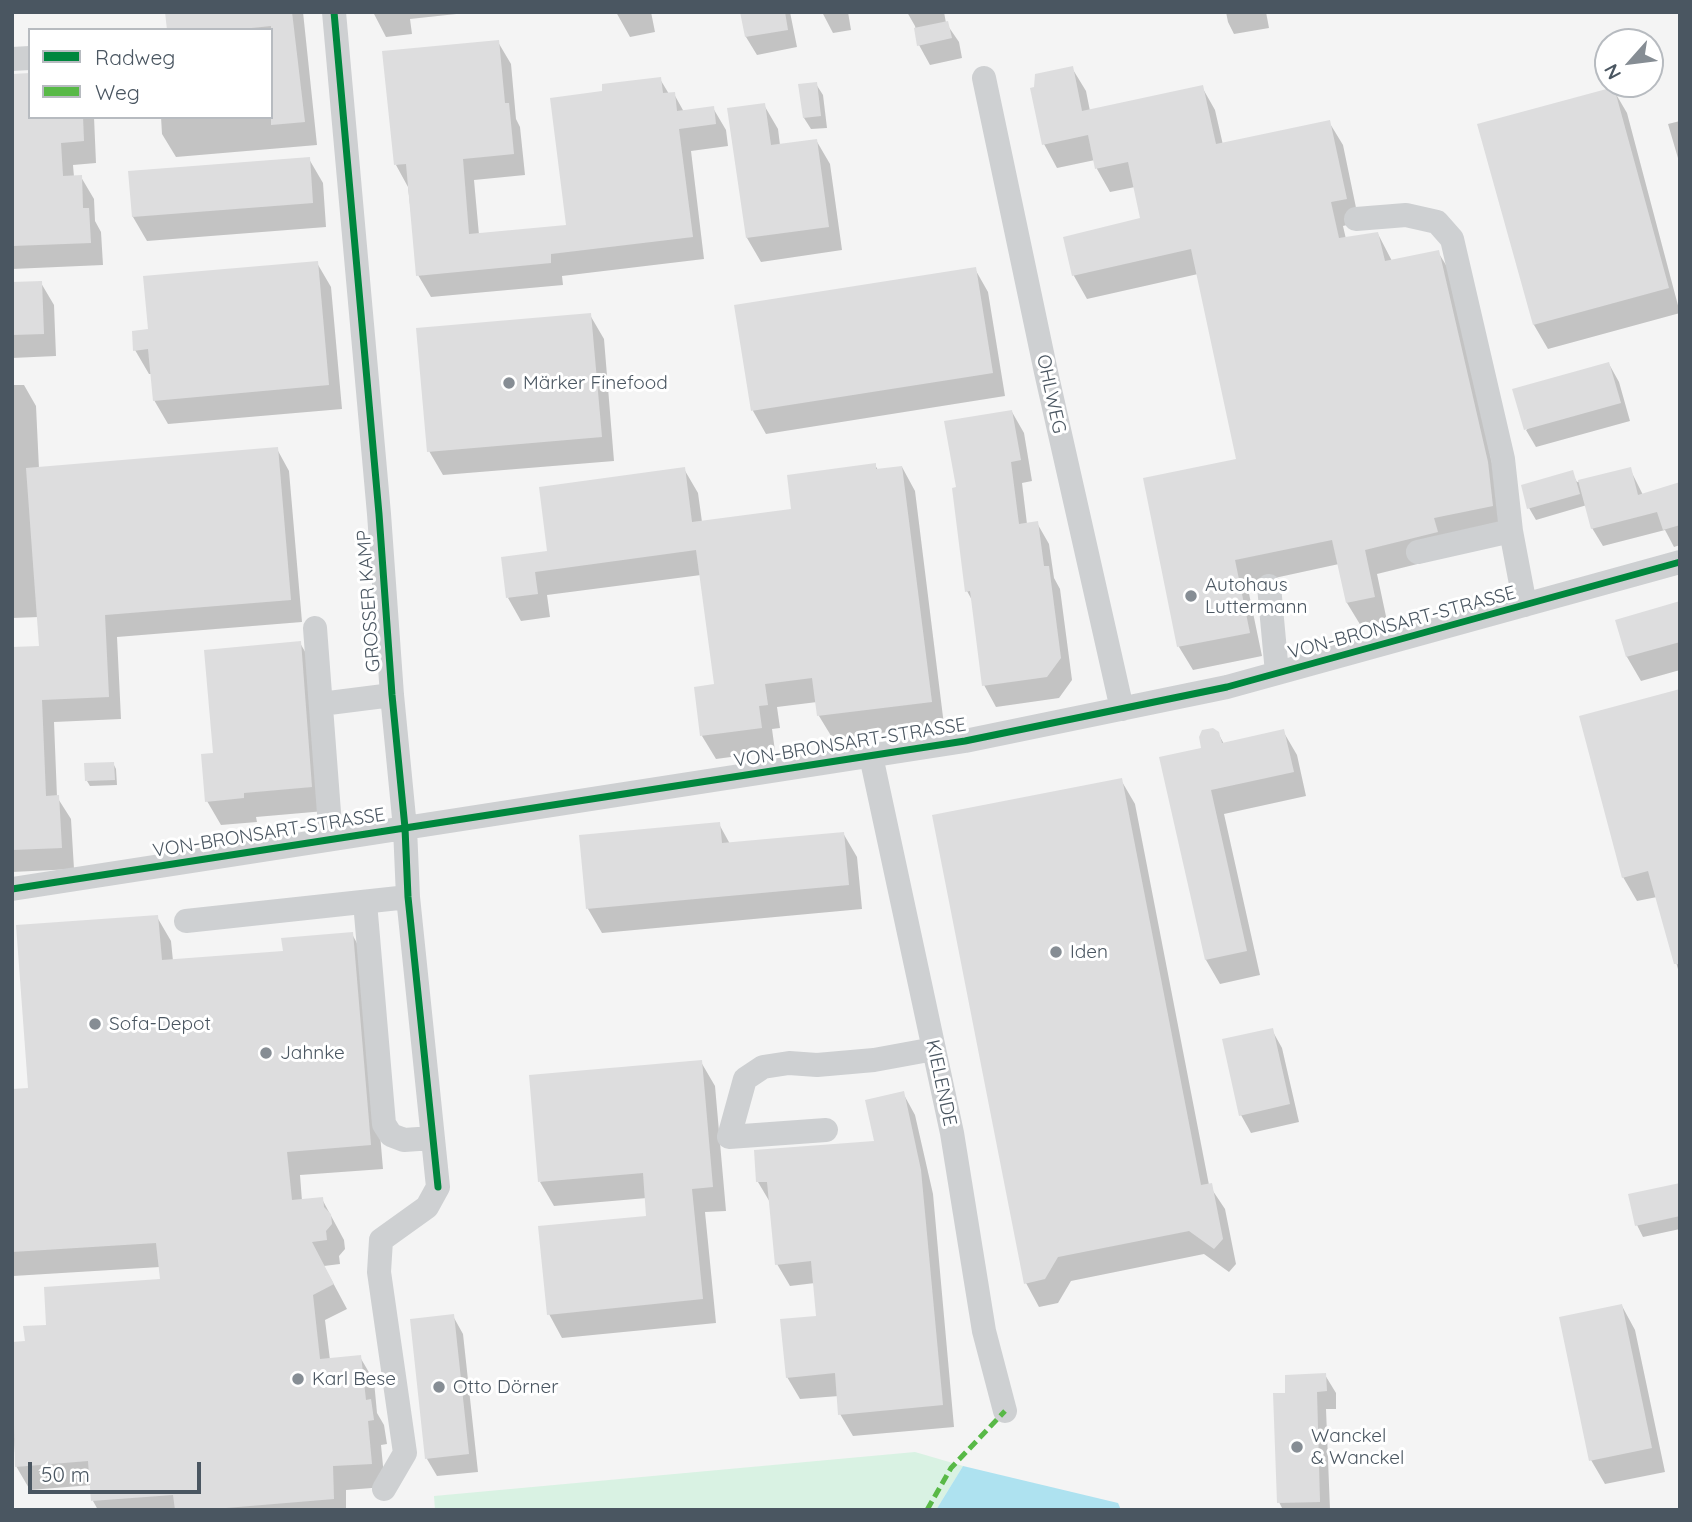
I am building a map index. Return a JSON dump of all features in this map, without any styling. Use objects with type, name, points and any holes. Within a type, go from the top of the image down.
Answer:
[{"type":"street","name":"GROSSER KAMP","points":[[334,12],[379,514],[405,828],[408,897],[438,1187],[427,1207],[381,1240],[379,1272],[405,1453],[384,1489]]},
{"type":"street","name":"OHLWEG","points":[[984,78],[1046,372],[1122,709]]},
{"type":"street","points":[[1356,219],[1406,215],[1437,222],[1452,239],[1503,459],[1511,531],[1525,605]]},
{"type":"street","points":[[1418,552],[1511,531]]},
{"type":"street","name":"VON-BRONSART-STRASSE","points":[[12,889],[871,757],[1122,709],[1277,673],[1680,562]]},
{"type":"street","points":[[1269,586],[1277,673]]},
{"type":"street","points":[[315,628],[331,839]]},
{"type":"street","points":[[321,704],[392,695]]},
{"type":"street","name":"KIELENDE","points":[[871,757],[951,1133],[984,1331],[1005,1411]]},
{"type":"street","points":[[186,921],[408,897]]},
{"type":"street","points":[[365,902],[384,1124],[391,1135],[404,1140],[433,1138]]},
{"type":"street","points":[[826,1129],[729,1137],[746,1079],[763,1067],[789,1063],[817,1065],[874,1060],[934,1049]]},
{"type":"green space","points":[[915,1452],[963,1466],[936,1510],[435,1510],[434,1496]]},
{"type":"water","points":[[963,1466],[1118,1503],[1121,1510],[936,1510]]},
{"type":"building","points":[[165,12],[292,12],[305,122],[271,125],[271,26],[167,28]]},
{"type":"building","points":[[740,12],[785,12],[788,30],[745,37]]},
{"type":"building","points":[[948,21],[952,38],[917,46],[914,28]]},
{"type":"building","points":[[499,40],[505,103],[509,103],[514,154],[463,159],[469,234],[566,225],[550,98],[602,91],[602,84],[661,77],[663,93],[675,92],[677,111],[714,106],[716,124],[679,129],[693,237],[551,254],[551,263],[416,276],[406,164],[394,165],[382,51]]},
{"type":"building","points":[[1073,66],[1082,111],[1203,85],[1216,144],[1330,120],[1347,199],[1331,202],[1339,238],[1378,232],[1385,261],[1439,250],[1488,462],[1493,506],[1434,518],[1438,532],[1365,550],[1375,597],[1346,603],[1332,540],[1235,560],[1250,633],[1177,647],[1143,478],[1236,459],[1191,249],[1072,276],[1063,237],[1140,218],[1128,162],[1095,169],[1088,135],[1042,145],[1030,88],[1034,87],[1035,74]]},
{"type":"building","points":[[28,73],[28,119],[83,119],[84,141],[61,143],[63,176],[82,175],[83,208],[89,208],[91,243],[12,246],[12,74]]},
{"type":"building","points":[[817,82],[821,116],[803,118],[798,84]]},
{"type":"building","points":[[1594,92],[1594,98],[1617,98],[1669,288],[1533,325],[1477,124]]},
{"type":"building","points":[[765,103],[771,145],[817,139],[829,227],[746,238],[727,108]]},
{"type":"building","points":[[310,157],[313,203],[132,217],[128,171]]},
{"type":"building","points":[[318,261],[329,385],[153,401],[148,349],[133,351],[132,331],[148,329],[143,276]]},
{"type":"building","points":[[976,267],[993,373],[751,411],[734,305]]},
{"type":"building","points":[[42,281],[44,334],[12,335],[12,282]]},
{"type":"building","name":"Märker Finefood","points":[[591,313],[602,437],[427,452],[416,328]]},
{"type":"building","points":[[1609,362],[1621,403],[1524,430],[1512,389]]},
{"type":"building","points":[[1012,410],[1021,460],[1011,462],[1019,524],[1038,521],[1044,566],[1049,566],[1061,658],[1047,677],[982,686],[970,591],[965,592],[952,488],[956,487],[944,421]]},
{"type":"building","points":[[278,447],[291,600],[105,615],[109,697],[42,700],[46,796],[59,795],[62,848],[12,850],[12,647],[39,646],[26,468]]},
{"type":"building","points":[[876,463],[876,469],[902,466],[932,702],[817,716],[812,678],[765,684],[768,705],[759,706],[762,728],[700,736],[694,687],[714,684],[696,550],[535,572],[538,594],[506,598],[501,557],[547,551],[539,487],[685,467],[692,522],[791,509],[787,475]]},
{"type":"building","points":[[1631,467],[1638,495],[1680,482],[1680,525],[1663,530],[1657,512],[1591,529],[1578,480]]},
{"type":"building","points":[[1573,470],[1580,494],[1527,509],[1521,485]]},
{"type":"building","points":[[1680,601],[1680,642],[1626,657],[1615,620]]},
{"type":"building","points":[[301,641],[312,787],[244,793],[244,798],[205,802],[201,754],[213,753],[204,650]]},
{"type":"building","points":[[1680,689],[1680,964],[1674,964],[1648,871],[1622,878],[1579,716]]},
{"type":"building","points":[[1213,728],[1219,732],[1222,743],[1284,729],[1294,772],[1211,790],[1247,951],[1205,960],[1159,757],[1201,748],[1199,737],[1202,730]]},
{"type":"building","points":[[114,762],[115,780],[85,781],[84,763]]},
{"type":"building","points":[[1122,778],[1201,1185],[1212,1183],[1223,1239],[1214,1249],[1189,1231],[1058,1257],[1045,1279],[1024,1284],[932,815]]},
{"type":"building","points":[[720,822],[722,843],[844,832],[849,885],[586,909],[579,835]]},
{"type":"building","points":[[158,915],[162,960],[283,951],[281,938],[353,932],[371,1145],[287,1152],[292,1200],[323,1197],[324,1207],[331,1214],[332,1224],[326,1231],[327,1240],[312,1242],[334,1284],[313,1295],[320,1359],[361,1355],[366,1400],[371,1399],[374,1420],[368,1421],[372,1464],[333,1466],[334,1499],[175,1510],[173,1495],[91,1501],[88,1461],[15,1467],[12,1342],[25,1341],[23,1326],[46,1325],[44,1287],[160,1279],[156,1243],[12,1252],[12,1089],[28,1088],[16,925]]},
{"type":"building","points":[[1273,1028],[1290,1104],[1239,1116],[1222,1039]]},
{"type":"building","points":[[702,1060],[713,1187],[692,1189],[703,1299],[547,1315],[538,1226],[646,1216],[643,1173],[538,1182],[529,1075]]},
{"type":"building","points":[[904,1091],[921,1170],[943,1405],[838,1415],[835,1373],[786,1378],[780,1319],[816,1316],[811,1261],[775,1265],[767,1182],[756,1182],[754,1150],[874,1141],[865,1100]]},
{"type":"building","points":[[1680,1183],[1680,1216],[1635,1226],[1628,1194]]},
{"type":"building","points":[[1622,1304],[1652,1448],[1589,1461],[1559,1317]]},
{"type":"building","name":"Otto Dörner","points":[[454,1314],[469,1454],[425,1459],[410,1319]]},
{"type":"building","name":"Wanckel & Wanckel","points":[[1326,1373],[1327,1391],[1317,1392],[1320,1502],[1277,1503],[1273,1393],[1285,1393],[1285,1375]]},
{"type":"marked path","points":[[927,1510],[951,1468],[1005,1411]]},
{"type":"cycle path","points":[[334,12],[379,514],[405,828],[408,897],[438,1187]]},
{"type":"cycle path","points":[[12,889],[965,741],[1227,687],[1680,562]]},
{"type":"place","name":"Märker Finefood","points":[[509,383]]},
{"type":"place","name":"Autohaus Luttermann","points":[[1191,596]]},
{"type":"place","name":"Iden","points":[[1056,952]]},
{"type":"place","name":"Sofa-Depot","points":[[95,1024]]},
{"type":"place","name":"Jahnke","points":[[266,1053]]},
{"type":"place","name":"Karl Bese","points":[[298,1379]]},
{"type":"place","name":"Otto Dörner","points":[[439,1387]]},
{"type":"place","name":"Wanckel & Wanckel","points":[[1297,1447]]}]
